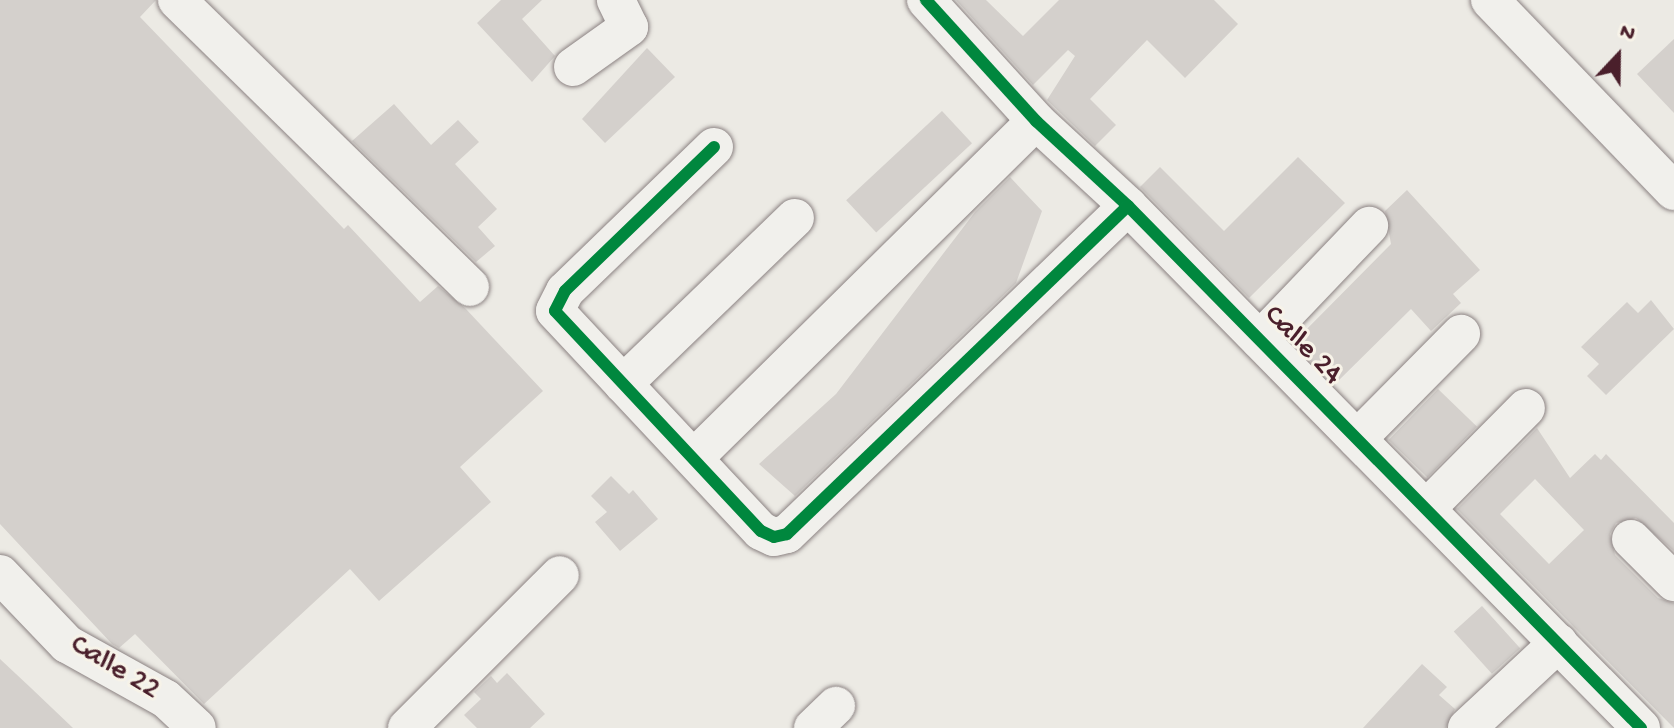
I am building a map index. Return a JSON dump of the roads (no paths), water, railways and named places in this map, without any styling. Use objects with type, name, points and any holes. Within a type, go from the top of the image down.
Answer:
[{"type":"street","points":[[177,0],[470,287]]},
{"type":"street","points":[[573,67],[626,31],[629,19],[616,0]]},
{"type":"street","name":"Calle 24","points":[[926,0],[1036,121],[1128,206],[1641,728]]},
{"type":"street","points":[[1490,0],[1674,191]]},
{"type":"street","points":[[694,458],[1036,121]]},
{"type":"street","points":[[714,147],[555,305],[556,316],[761,531],[787,534],[1128,206]]},
{"type":"street","points":[[623,384],[795,218]]},
{"type":"street","points":[[1260,340],[1369,226]]},
{"type":"street","points":[[1357,439],[1461,334]]},
{"type":"street","points":[[1426,509],[1526,408]]},
{"type":"street","points":[[1631,539],[1674,582]]},
{"type":"street","name":"Calle 22","points":[[0,574],[67,644],[166,699],[197,728]]},
{"type":"street","points":[[407,728],[560,575]]},
{"type":"street","points":[[1467,728],[1558,643]]}]
